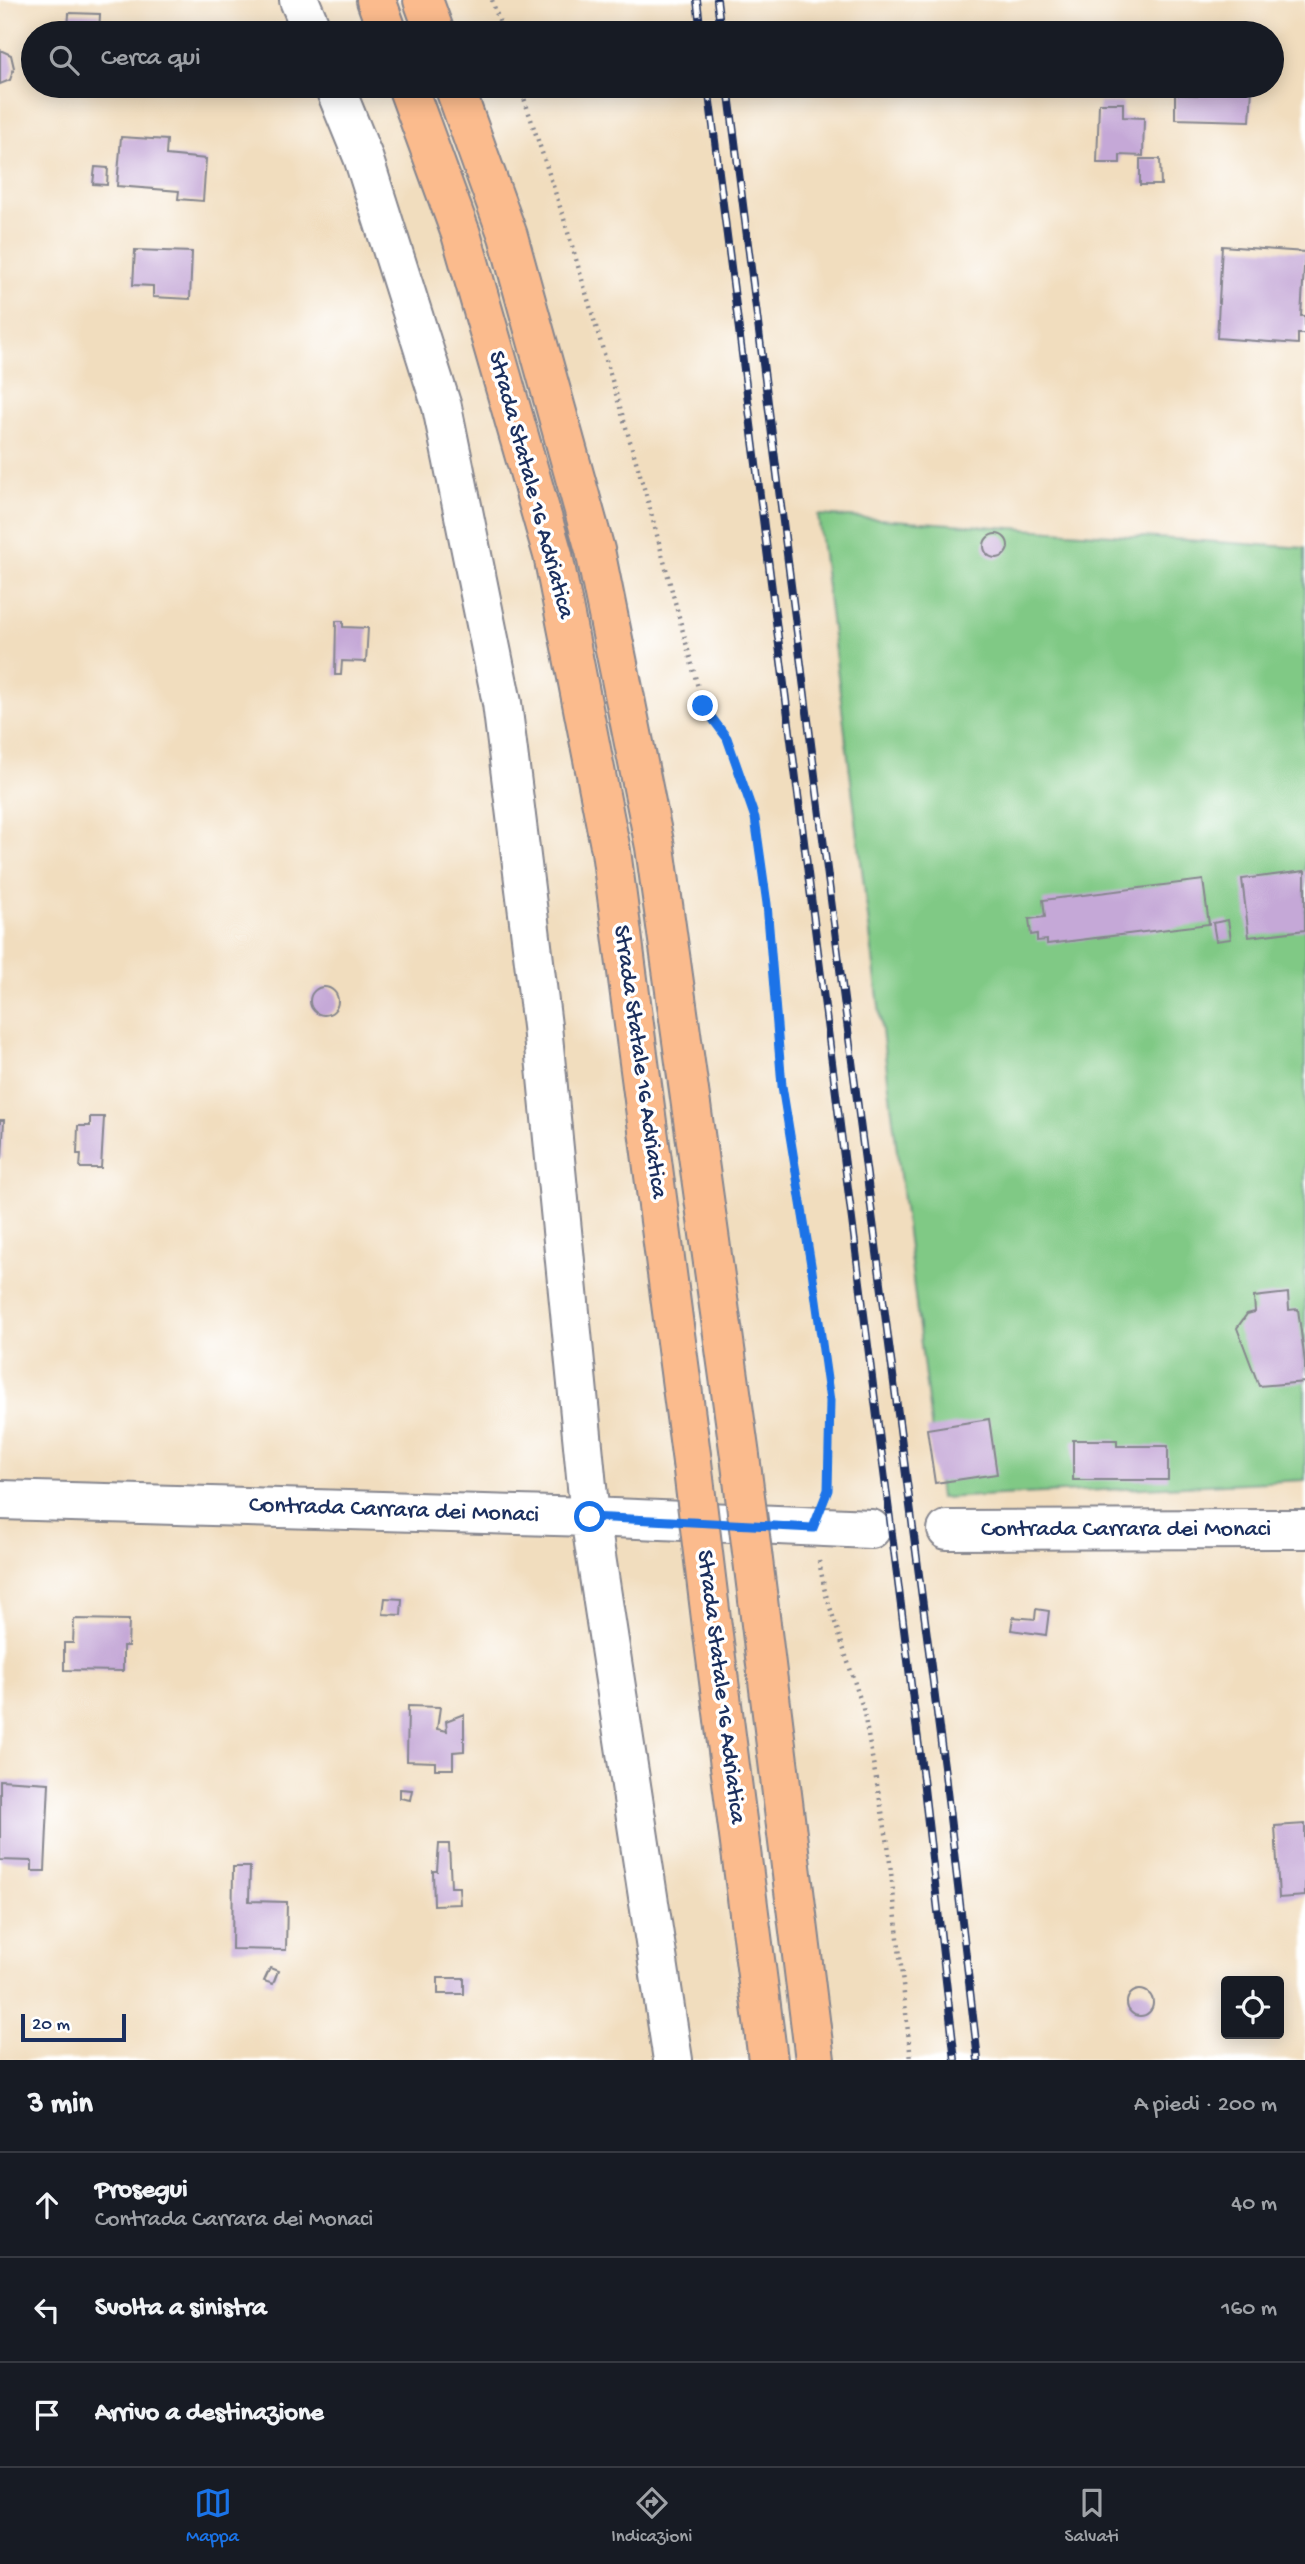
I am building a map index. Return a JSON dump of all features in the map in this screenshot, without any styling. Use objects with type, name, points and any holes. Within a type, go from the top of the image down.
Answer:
[{"type":"highway","points":[[376,0],[384,21]]},
{"type":"highway","points":[[423,0],[431,21]]},
{"type":"highway","name":"Strada Statale 16 Adriatica","points":[[411,98],[461,234],[553,555],[611,851],[768,2060]]},
{"type":"highway","name":"Strada Statale 16 Adriatica","points":[[458,98],[508,236],[595,550],[655,848],[740,1456],[815,2060]]},
{"type":"street","points":[[299,0],[308,21]]},
{"type":"street","points":[[339,98],[363,157],[442,407],[502,703],[542,1026],[590,1517],[673,2060]]},
{"type":"street","name":"Contrada Carrara dei Monaci","points":[[0,1500],[590,1517],[871,1529]]},
{"type":"street","name":"Contrada Carrara dei Monaci","points":[[947,1530],[1305,1529]]},
{"type":"path","points":[[492,0],[499,21]]},
{"type":"path","points":[[524,98],[564,219],[647,498],[703,706],[727,738],[755,818],[767,904],[782,1086],[830,1401],[828,1490],[813,1528],[825,1592],[863,1708],[886,1830],[911,2060]]},
{"type":"green space","points":[[818,515],[1305,548],[1305,1480],[940,1498]]},
{"type":"building","points":[[69,13],[100,14],[100,21],[69,21]]},
{"type":"building","points":[[0,50],[11,55],[14,68],[10,80],[0,84]]},
{"type":"building","points":[[1175,98],[1251,98],[1250,121],[1175,119]]},
{"type":"building","points":[[1099,103],[1123,103],[1123,117],[1144,118],[1143,156],[1120,155],[1120,163],[1097,163]]},
{"type":"building","points":[[121,137],[167,140],[166,155],[206,159],[203,201],[178,199],[179,191],[117,186]]},
{"type":"building","points":[[1140,159],[1160,159],[1161,185],[1140,185]]},
{"type":"building","points":[[95,167],[108,168],[107,185],[93,184]]},
{"type":"building","points":[[1222,246],[1305,252],[1301,316],[1305,316],[1305,334],[1298,334],[1298,344],[1217,338]]},
{"type":"building","points":[[135,250],[192,252],[190,299],[153,297],[153,286],[133,285]]},
{"type":"building","points":[[996,534],[1005,537],[1008,546],[1005,555],[996,558],[987,555],[984,546],[987,537]]},
{"type":"building","points":[[336,621],[343,621],[343,627],[368,628],[366,662],[342,661],[341,675],[335,675]]},
{"type":"building","points":[[1305,871],[1305,930],[1249,937],[1242,879]]},
{"type":"building","points":[[1203,880],[1209,924],[1047,944],[1047,940],[1037,941],[1037,934],[1031,935],[1029,919],[1045,917],[1043,900]]},
{"type":"building","points":[[1228,920],[1231,939],[1216,941],[1213,923]]},
{"type":"building","points":[[324,987],[334,991],[338,1001],[334,1011],[324,1015],[314,1011],[310,1001],[314,991]]},
{"type":"building","points":[[90,1117],[104,1117],[101,1168],[80,1168],[81,1154],[77,1154],[78,1126],[90,1126]]},
{"type":"building","points":[[0,1120],[4,1120],[2,1158],[0,1158]]},
{"type":"building","points":[[1288,1293],[1289,1310],[1298,1309],[1305,1382],[1259,1386],[1237,1328],[1247,1314],[1255,1312],[1254,1297]]},
{"type":"building","points":[[989,1419],[997,1474],[935,1483],[927,1429]]},
{"type":"building","points":[[1073,1440],[1117,1440],[1117,1446],[1168,1446],[1168,1480],[1073,1480]]},
{"type":"building","points":[[385,1598],[402,1599],[401,1615],[383,1614]]},
{"type":"building","points":[[1036,1609],[1049,1611],[1046,1635],[1011,1630],[1013,1617],[1035,1619]]},
{"type":"building","points":[[74,1619],[129,1620],[128,1646],[123,1646],[123,1671],[64,1670],[64,1643],[73,1643]]},
{"type":"building","points":[[408,1706],[440,1707],[437,1729],[447,1731],[446,1721],[464,1714],[464,1751],[453,1752],[453,1769],[435,1769],[435,1762],[407,1761]]},
{"type":"building","points":[[0,1780],[49,1783],[45,1871],[32,1871],[32,1861],[0,1860]]},
{"type":"building","points":[[400,1789],[412,1790],[410,1800],[400,1798]]},
{"type":"building","points":[[1305,1824],[1305,1896],[1279,1898],[1275,1826]]},
{"type":"building","points":[[439,1844],[449,1844],[451,1887],[459,1887],[460,1904],[434,1905],[433,1871],[437,1871]]},
{"type":"building","points":[[233,1867],[250,1867],[249,1901],[287,1902],[286,1950],[232,1949]]},
{"type":"building","points":[[270,1968],[278,1971],[273,1984],[264,1981]]},
{"type":"building","points":[[438,1978],[464,1978],[464,1994],[438,1994]]},
{"type":"building","points":[[1140,1990],[1149,1994],[1153,2003],[1149,2012],[1140,2016],[1131,2012],[1127,2003],[1131,1994]]},
{"type":"railway","points":[[697,0],[700,21]]},
{"type":"railway","points":[[717,0],[720,21]]},
{"type":"railway","points":[[710,98],[923,1779],[955,2060]]},
{"type":"railway","points":[[730,98],[945,1774],[978,2060]]},
{"type":"route","points":[[590,1517],[813,1528],[828,1490],[830,1401],[782,1086],[767,904],[755,818],[727,738],[703,706]]}]
